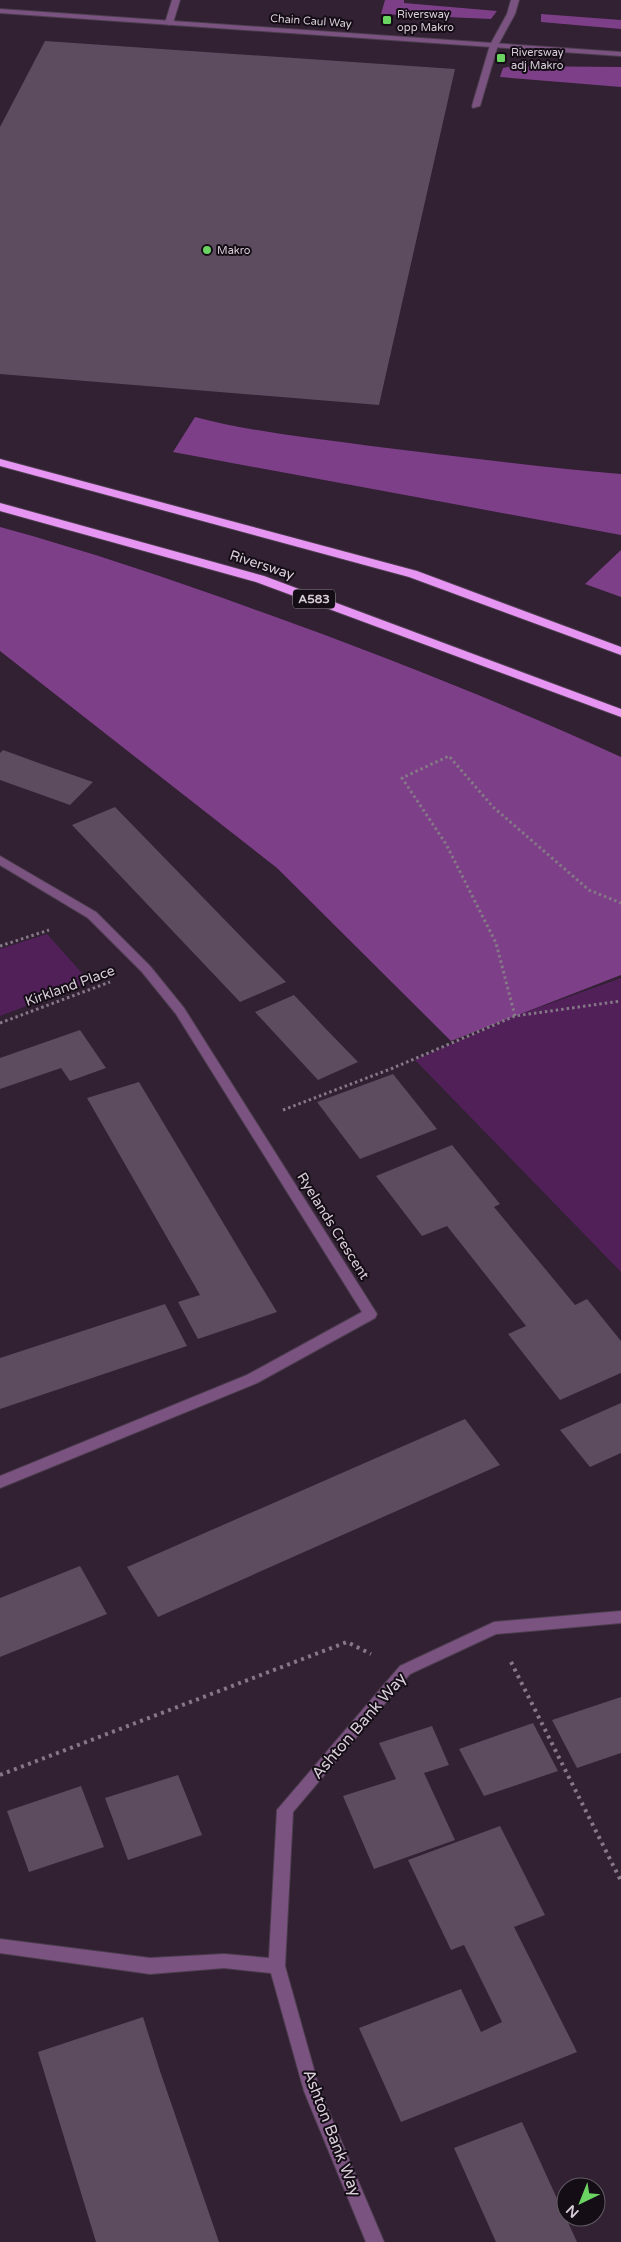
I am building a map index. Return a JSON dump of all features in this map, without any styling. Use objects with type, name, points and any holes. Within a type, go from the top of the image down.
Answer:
[{"type":"highway","points":[[0,462],[414,574],[621,651]]},
{"type":"highway","name":"Riversway","points":[[0,507],[260,579],[621,713]]},
{"type":"street","points":[[169,23],[176,0]]},
{"type":"street","points":[[476,106],[494,45],[511,14],[515,0]]},
{"type":"street","name":"Chain Caul Way","points":[[0,11],[621,54]]},
{"type":"street","name":"Ryelands Crescent","points":[[0,860],[92,915],[146,969],[180,1011],[370,1314],[252,1379],[0,1482]]},
{"type":"street","name":"Ashton Bank Way","points":[[375,2242],[312,2091],[277,1966],[285,1810],[405,1670],[494,1628],[621,1617]]},
{"type":"street","points":[[0,1946],[150,1966],[224,1961],[277,1966]]},
{"type":"path","points":[[516,1016],[496,943],[446,844],[402,778],[449,756],[493,807],[589,890],[621,903]]},
{"type":"path","name":"Kirkland Place","points":[[0,1023],[146,969]]},
{"type":"path","points":[[250,1122],[392,1068],[516,1016],[621,1001]]},
{"type":"path","points":[[494,1628],[621,1881]]},
{"type":"path","points":[[0,1775],[347,1642],[405,1670]]},
{"type":"shaded area","points":[[385,0],[404,0],[404,3],[497,11],[491,19],[381,14]]},
{"type":"shaded area","points":[[541,14],[621,20],[621,29],[541,22]]},
{"type":"shaded area","points":[[512,66],[621,67],[621,87],[500,77],[503,68]]},
{"type":"shaded area","points":[[195,417],[260,431],[371,446],[621,474],[621,535],[173,452]]},
{"type":"shaded area","points":[[0,527],[131,566],[305,628],[487,699],[621,757],[621,975],[451,1041],[277,868],[0,651]]},
{"type":"shaded area","points":[[621,550],[621,597],[585,584]]},
{"type":"shaded area","points":[[47,934],[90,982],[0,1016],[0,949]]},
{"type":"shaded area","points":[[621,978],[621,1272],[415,1060],[515,1016]]},
{"type":"building","name":"Makro","points":[[45,41],[455,69],[379,405],[0,374],[0,127]]},
{"type":"building","points":[[3,750],[93,782],[70,805],[0,780],[0,753]]},
{"type":"building","points":[[115,807],[286,982],[240,1002],[72,825]]},
{"type":"building","points":[[294,995],[358,1062],[318,1080],[255,1012]]},
{"type":"building","points":[[80,1030],[106,1068],[70,1081],[61,1068],[0,1089],[0,1058]]},
{"type":"building","points":[[393,1074],[437,1129],[360,1159],[317,1102]]},
{"type":"building","points":[[139,1082],[277,1312],[198,1339],[178,1302],[200,1295],[87,1098]]},
{"type":"building","points":[[452,1145],[500,1204],[494,1207],[575,1305],[587,1299],[621,1341],[621,1373],[560,1400],[508,1334],[526,1326],[447,1226],[422,1236],[376,1176]]},
{"type":"building","points":[[165,1304],[187,1346],[0,1409],[0,1358]]},
{"type":"building","points":[[621,1403],[621,1453],[590,1467],[560,1430]]},
{"type":"building","points":[[465,1419],[500,1465],[158,1617],[127,1567]]},
{"type":"building","points":[[80,1566],[107,1614],[0,1657],[0,1598]]},
{"type":"building","points":[[621,1697],[621,1753],[577,1768],[552,1720]]},
{"type":"building","points":[[533,1723],[558,1771],[484,1796],[459,1749]]},
{"type":"building","points":[[432,1726],[449,1765],[424,1773],[455,1840],[374,1869],[343,1796],[396,1779],[379,1743]]},
{"type":"building","points":[[178,1775],[202,1835],[128,1860],[105,1798]]},
{"type":"building","points":[[81,1786],[104,1847],[29,1872],[7,1811]]},
{"type":"building","points":[[500,1826],[545,1915],[514,1927],[577,2052],[401,2122],[359,2028],[461,1989],[481,2032],[502,2022],[464,1945],[451,1950],[408,1860]]},
{"type":"building","points":[[143,2017],[219,2242],[96,2242],[38,2052]]},
{"type":"building","points":[[522,2122],[556,2196],[556,2227],[570,2227],[577,2242],[496,2242],[454,2148]]},
{"type":"place","name":"Riversway opp Makro","points":[[387,20]]},
{"type":"place","name":"Riversway adj Makro","points":[[501,58]]},
{"type":"place","name":"Makro","points":[[207,250]]}]
